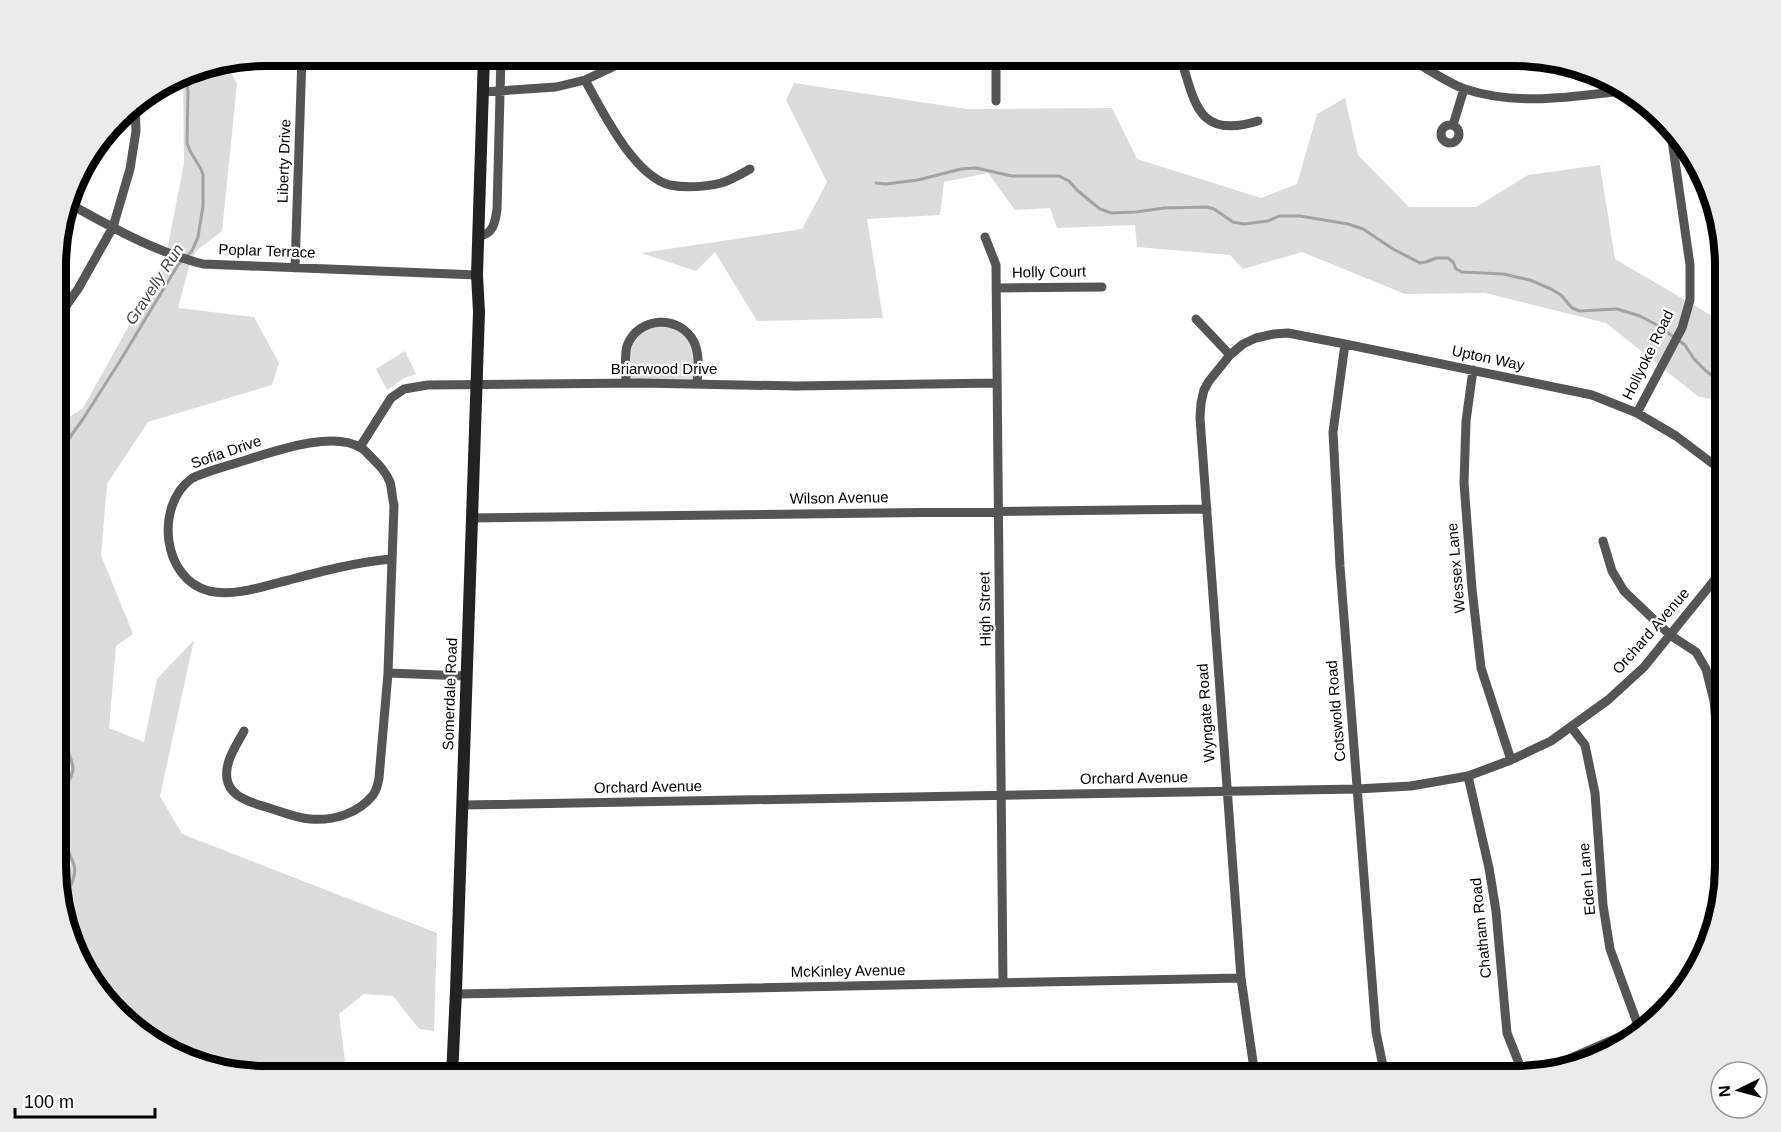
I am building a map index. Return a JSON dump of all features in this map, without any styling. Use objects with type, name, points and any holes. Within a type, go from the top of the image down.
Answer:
[{"type":"main road","name":"Somerdale Road","points":[[452,1066],[479,312],[477,276],[484,66]]},
{"type":"street","name":"Liberty Drive","points":[[295,268],[302,66]]},
{"type":"street","points":[[478,236],[489,233],[495,224],[498,210],[501,66]]},
{"type":"street","points":[[483,92],[556,87],[585,80],[615,66]]},
{"type":"street","points":[[996,66],[996,101]]},
{"type":"street","points":[[1183,66],[1194,103],[1209,121],[1215,125],[1240,126],[1258,121]]},
{"type":"street","points":[[1423,66],[1464,89],[1507,98],[1544,100],[1612,92]]},
{"type":"street","points":[[585,80],[608,122],[633,158],[650,175],[670,185],[694,186],[721,183],[750,169]]},
{"type":"street","points":[[1453,125],[1464,89]]},
{"type":"street","points":[[66,306],[113,227],[130,169],[136,131],[135,115]]},
{"type":"street","name":"Hollyoke Road","points":[[1637,413],[1682,328],[1690,300],[1690,266],[1672,142]]},
{"type":"street","name":"Poplar Terrace","points":[[75,207],[178,258],[203,264],[477,276]]},
{"type":"street","name":"High Street","points":[[985,237],[996,265],[1003,983]]},
{"type":"street","name":"Holly Court","points":[[996,288],[1102,287]]},
{"type":"street","points":[[1196,319],[1230,355]]},
{"type":"street","points":[[626,383],[627,346],[642,326],[651,322],[662,322],[680,326],[692,338],[698,359],[697,384]]},
{"type":"street","name":"Upton Way","points":[[1230,355],[1243,344],[1256,338],[1288,333],[1592,395],[1637,413],[1676,436],[1715,465]]},
{"type":"street","name":"Cotswold Road","points":[[1345,344],[1334,432],[1340,566],[1376,1032],[1383,1066]]},
{"type":"street","name":"Wyngate Road","points":[[1230,355],[1209,381],[1201,403],[1200,418],[1241,978],[1254,1066]]},
{"type":"street","name":"Wessex Lane","points":[[1473,370],[1466,421],[1464,483],[1472,589],[1481,668],[1511,760]]},
{"type":"street","name":"Briarwood Drive","points":[[360,447],[391,398],[404,389],[428,385],[626,383],[796,386],[997,383]]},
{"type":"street","name":"Sofia Drive","points":[[360,447],[342,441],[283,448],[192,478],[176,494],[168,515],[171,552],[179,570],[195,585],[208,591],[223,592],[251,589],[372,561],[392,559]]},
{"type":"street","points":[[244,731],[231,756],[227,770],[228,784],[234,793],[250,802],[309,819],[330,819],[346,815],[362,806],[374,794],[380,778],[388,673],[394,505],[390,483],[381,467],[360,447]]},
{"type":"street","name":"Wilson Avenue","points":[[471,518],[1206,509]]},
{"type":"street","points":[[1603,541],[1612,571],[1624,591],[1670,634],[1696,652],[1706,669],[1715,712]]},
{"type":"street","name":"Orchard Avenue","points":[[462,805],[1357,789],[1411,786],[1468,776],[1511,760],[1551,741],[1608,700],[1644,667],[1715,579]]},
{"type":"street","points":[[388,673],[466,676]]},
{"type":"street","name":"Eden Lane","points":[[1571,727],[1585,745],[1595,793],[1602,905],[1610,949],[1639,1023]]},
{"type":"street","name":"Chatham Road","points":[[1468,776],[1494,900],[1507,1033],[1520,1066]]},
{"type":"street","name":"McKinley Avenue","points":[[456,994],[1241,978]]},
{"type":"street","points":[[1571,1058],[1618,1037]]},
{"type":"shaded area","points":[[230,70],[237,84],[222,231],[196,251],[189,267],[178,308],[254,317],[279,363],[272,385],[148,422],[107,484],[101,555],[133,634],[116,646],[109,728],[144,742],[157,679],[194,640],[160,796],[182,834],[437,933],[434,1031],[419,1029],[393,996],[364,994],[339,1014],[346,1066],[266,1066],[227,1062],[178,1045],[155,1032],[144,1025],[107,988],[87,954],[70,905],[66,866],[66,419],[83,408],[165,261],[184,163],[183,85]]},
{"type":"shaded area","points":[[794,83],[967,109],[1112,108],[1137,159],[1261,198],[1297,184],[1317,114],[1345,98],[1358,155],[1409,207],[1476,207],[1528,175],[1600,165],[1615,259],[1715,317],[1715,400],[1699,397],[1606,323],[1485,293],[1405,294],[1302,252],[1243,269],[1230,255],[1137,247],[1135,225],[1057,228],[1050,208],[1015,210],[988,173],[944,182],[940,215],[867,219],[883,318],[757,321],[715,252],[696,271],[641,253],[802,229],[827,182],[786,100]]},
{"type":"shaded area","points":[[662,322],[692,338],[697,384],[626,383],[626,356],[635,333]]},
{"type":"shaded area","points":[[405,351],[416,374],[404,378],[387,390],[376,369]]},
{"type":"waterway","name":"Gravelly Run","points":[[66,443],[120,361],[178,265],[192,251],[198,237],[203,206],[203,175],[187,143],[187,83]]},
{"type":"waterway","points":[[876,183],[918,180],[961,169],[976,168],[1012,176],[1059,176],[1069,181],[1100,209],[1111,213],[1207,207],[1233,222],[1244,224],[1268,221],[1279,216],[1300,216],[1348,224],[1363,229],[1393,249],[1420,263],[1436,258],[1448,258],[1456,269],[1462,272],[1503,274],[1530,280],[1561,295],[1572,308],[1580,311],[1617,309],[1640,316],[1685,345],[1694,359],[1715,377]]},
{"type":"waterway","name":"Gravelly Run","points":[[66,748],[73,767],[66,786]]},
{"type":"waterway","name":"Gravelly Run","points":[[66,845],[75,871],[74,878],[68,888]]}]
